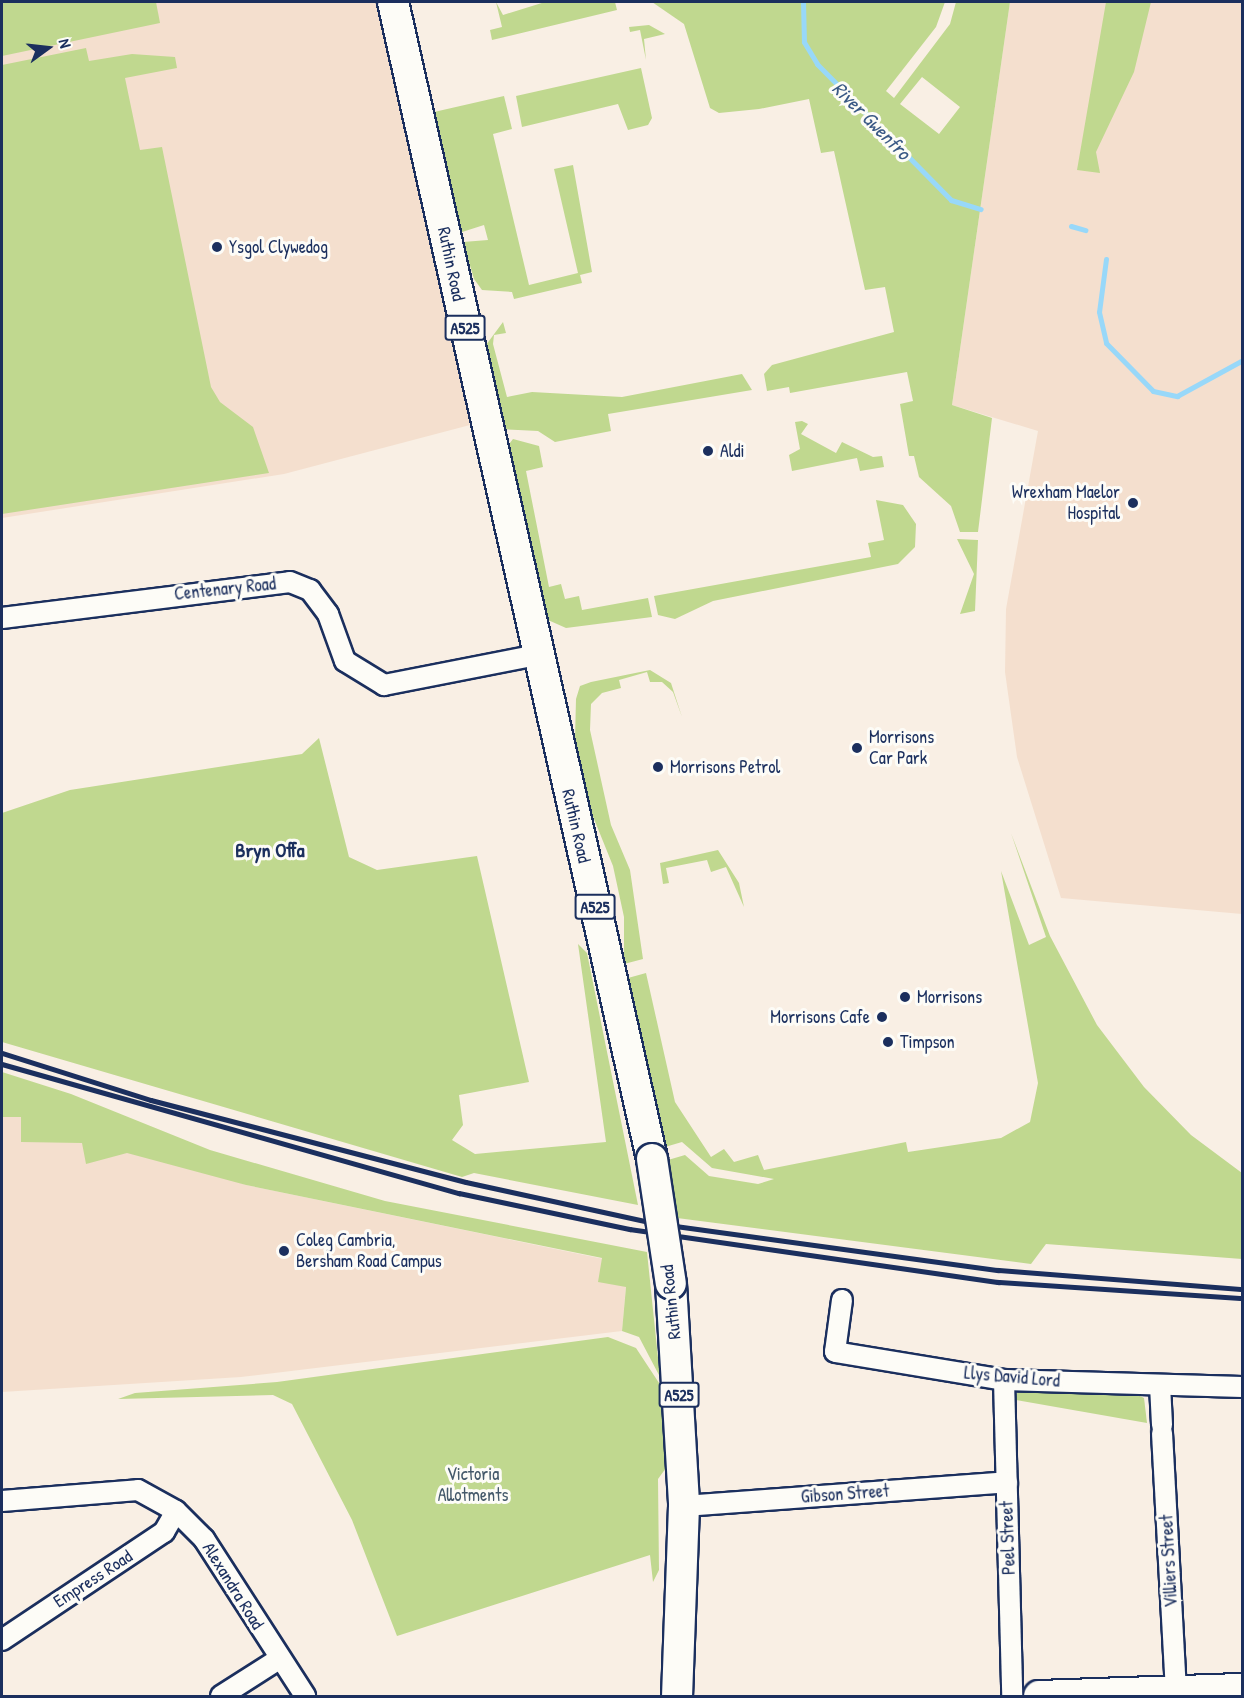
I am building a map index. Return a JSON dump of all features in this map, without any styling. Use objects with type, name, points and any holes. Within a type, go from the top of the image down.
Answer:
[{"type":"main road","name":"Ruthin Road","points":[[393,2],[537,656],[652,1159],[671,1284],[684,1506],[677,1696]]},
{"type":"main road","points":[[1039,1696],[1242,1689]]},
{"type":"street","name":"Centenary Road","points":[[2,618],[290,582],[310,590],[328,614],[345,661],[384,685],[537,656]]},
{"type":"street","name":"Llys David Lord","points":[[842,1300],[835,1352],[1004,1380],[1242,1387]]},
{"type":"street","name":"Peel Street","points":[[1004,1380],[1012,1696]]},
{"type":"street","name":"Villiers Street","points":[[1160,1385],[1176,1690]]},
{"type":"street","name":"Gibson Street","points":[[684,1506],[1006,1482]]},
{"type":"street","name":"Alexandra Road","points":[[2,1500],[138,1490],[176,1511],[204,1539],[279,1659],[305,1696]]},
{"type":"street","name":"Empress Road","points":[[2,1640],[164,1532],[176,1511]]},
{"type":"street","points":[[221,1696],[279,1659]]},
{"type":"shaded area","name":"Ysgol Clywedog","points":[[2,2],[378,2],[470,425],[284,474],[2,518]]},
{"type":"shaded area","name":"Wrexham Maelor Hospital","points":[[1010,2],[1242,2],[1242,914],[1061,898],[1017,757],[1005,672],[1006,609],[1038,431],[952,405]]},
{"type":"shaded area","name":"Coleg Cambria, Bersham Road Campus","points":[[2,1098],[246,1185],[628,1264],[622,1331],[241,1377],[2,1392]]},
{"type":"green space","points":[[2,2],[156,2],[160,23],[2,56]]},
{"type":"green space","points":[[496,2],[503,15],[545,2],[615,2],[617,10],[492,40],[490,30],[502,27]]},
{"type":"green space","points":[[652,2],[945,2],[936,27],[886,91],[894,98],[950,24],[956,2],[1010,2],[952,405],[992,418],[978,532],[960,532],[951,506],[919,477],[914,456],[909,456],[900,404],[913,401],[907,372],[790,393],[789,387],[767,391],[764,374],[772,365],[894,332],[885,287],[865,290],[834,151],[821,153],[809,99],[759,109],[719,113],[710,108],[684,24]],"holes":[[[922,77],[960,107],[939,134],[900,104]]]},
{"type":"green space","points":[[1106,2],[1151,2],[1134,72],[1096,152],[1100,173],[1077,170]]},
{"type":"green space","points":[[649,25],[665,34],[644,39],[646,60],[640,30],[630,32],[629,27]]},
{"type":"green space","points":[[86,48],[89,61],[132,54],[175,57],[177,68],[125,78],[140,150],[162,147],[211,387],[220,402],[253,427],[269,473],[2,514],[2,65]]},
{"type":"green space","points":[[641,68],[652,118],[648,125],[628,130],[618,104],[522,127],[516,96]]},
{"type":"green space","points":[[504,96],[512,129],[493,134],[529,285],[578,273],[554,169],[573,165],[592,272],[580,275],[582,283],[514,299],[512,292],[482,290],[474,279],[463,242],[488,240],[484,225],[459,233],[434,112]]},
{"type":"green space","points":[[503,322],[506,333],[494,335],[493,344],[507,397],[532,392],[622,397],[742,374],[752,390],[608,414],[611,431],[555,442],[538,431],[501,429],[486,345]]},
{"type":"green space","points":[[802,421],[808,424],[801,434],[836,453],[842,442],[873,457],[882,456],[884,467],[860,471],[857,458],[792,471],[789,455],[800,449],[795,422]]},
{"type":"green space","points":[[513,439],[539,446],[543,467],[526,471],[549,587],[561,584],[565,599],[579,596],[582,610],[648,598],[652,617],[566,628],[548,620],[506,448]]},
{"type":"green space","points":[[876,500],[903,505],[916,524],[915,547],[898,564],[713,601],[675,619],[658,615],[654,596],[871,557],[868,543],[884,540]]},
{"type":"green space","points":[[957,539],[978,540],[975,611],[960,614],[974,574]]},
{"type":"green space","points":[[650,670],[671,683],[682,717],[673,692],[662,682],[650,682],[647,672],[619,680],[621,688],[602,693],[591,704],[590,730],[611,825],[630,870],[643,959],[624,964],[624,917],[613,866],[588,804],[575,739],[576,699],[580,686]]},
{"type":"green space","points":[[319,738],[349,857],[377,870],[477,856],[529,1082],[459,1095],[463,1125],[452,1140],[475,1154],[606,1142],[578,944],[587,953],[638,1205],[474,1173],[462,1177],[2,1042],[2,813],[70,790],[302,754]]},
{"type":"green space","points":[[1011,833],[1050,936],[1097,1025],[1144,1087],[1191,1135],[1242,1173],[1242,1259],[1046,1244],[1031,1264],[677,1218],[668,1160],[685,1155],[709,1176],[758,1184],[774,1179],[712,1168],[682,1142],[665,1147],[628,978],[646,973],[675,1102],[711,1157],[724,1149],[734,1162],[758,1155],[764,1170],[906,1142],[908,1152],[1001,1138],[1030,1122],[1038,1083],[1001,871],[1029,945],[1046,937]]},
{"type":"green space","points":[[718,850],[739,883],[744,907],[726,867],[711,872],[707,860],[666,868],[669,883],[663,884],[660,863]]},
{"type":"green space","points":[[2,1072],[71,1094],[210,1150],[385,1201],[647,1252],[660,1377],[639,1337],[622,1331],[626,1287],[598,1282],[602,1258],[246,1185],[127,1153],[86,1164],[82,1143],[21,1142],[21,1117],[2,1117]]},
{"type":"green space","name":"Victoria Allotments","points":[[608,1337],[636,1348],[661,1386],[666,1468],[658,1479],[659,1570],[653,1582],[650,1555],[397,1636],[352,1520],[292,1404],[273,1395],[118,1399],[135,1393],[277,1382]]},
{"type":"green space","points":[[1021,1390],[1134,1393],[1144,1398],[1147,1423],[1010,1399]]},
{"type":"waterway","name":"River Gwenfro","points":[[803,2],[804,42],[817,64],[951,200],[981,209]]},
{"type":"waterway","name":"River Gwenfro","points":[[1071,226],[1085,230]]},
{"type":"waterway","name":"River Gwenfro","points":[[1106,259],[1099,312],[1106,343],[1153,391],[1177,396],[1241,361]]},
{"type":"railway","points":[[2,1053],[151,1100],[466,1182],[654,1223],[998,1270],[1241,1289]]},
{"type":"railway","points":[[2,1064],[459,1193],[630,1229],[998,1282],[1242,1298]]},
{"type":"place","name":"Ysgol Clywedog","points":[[217,247]]},
{"type":"place","name":"Aldi","points":[[708,451]]},
{"type":"place","name":"Wrexham Maelor Hospital","points":[[1133,503]]},
{"type":"place","name":"Morrisons Car Park","points":[[857,748]]},
{"type":"place","name":"Morrisons Petrol","points":[[658,767]]},
{"type":"place","name":"Morrisons","points":[[905,997]]},
{"type":"place","name":"Morrisons Cafe","points":[[882,1017]]},
{"type":"place","name":"Timpson","points":[[888,1042]]},
{"type":"place","name":"Coleg Cambria, Bersham Road Campus","points":[[284,1251]]},
{"type":"district","name":"Bryn Offa","points":[[270,849]]}]
